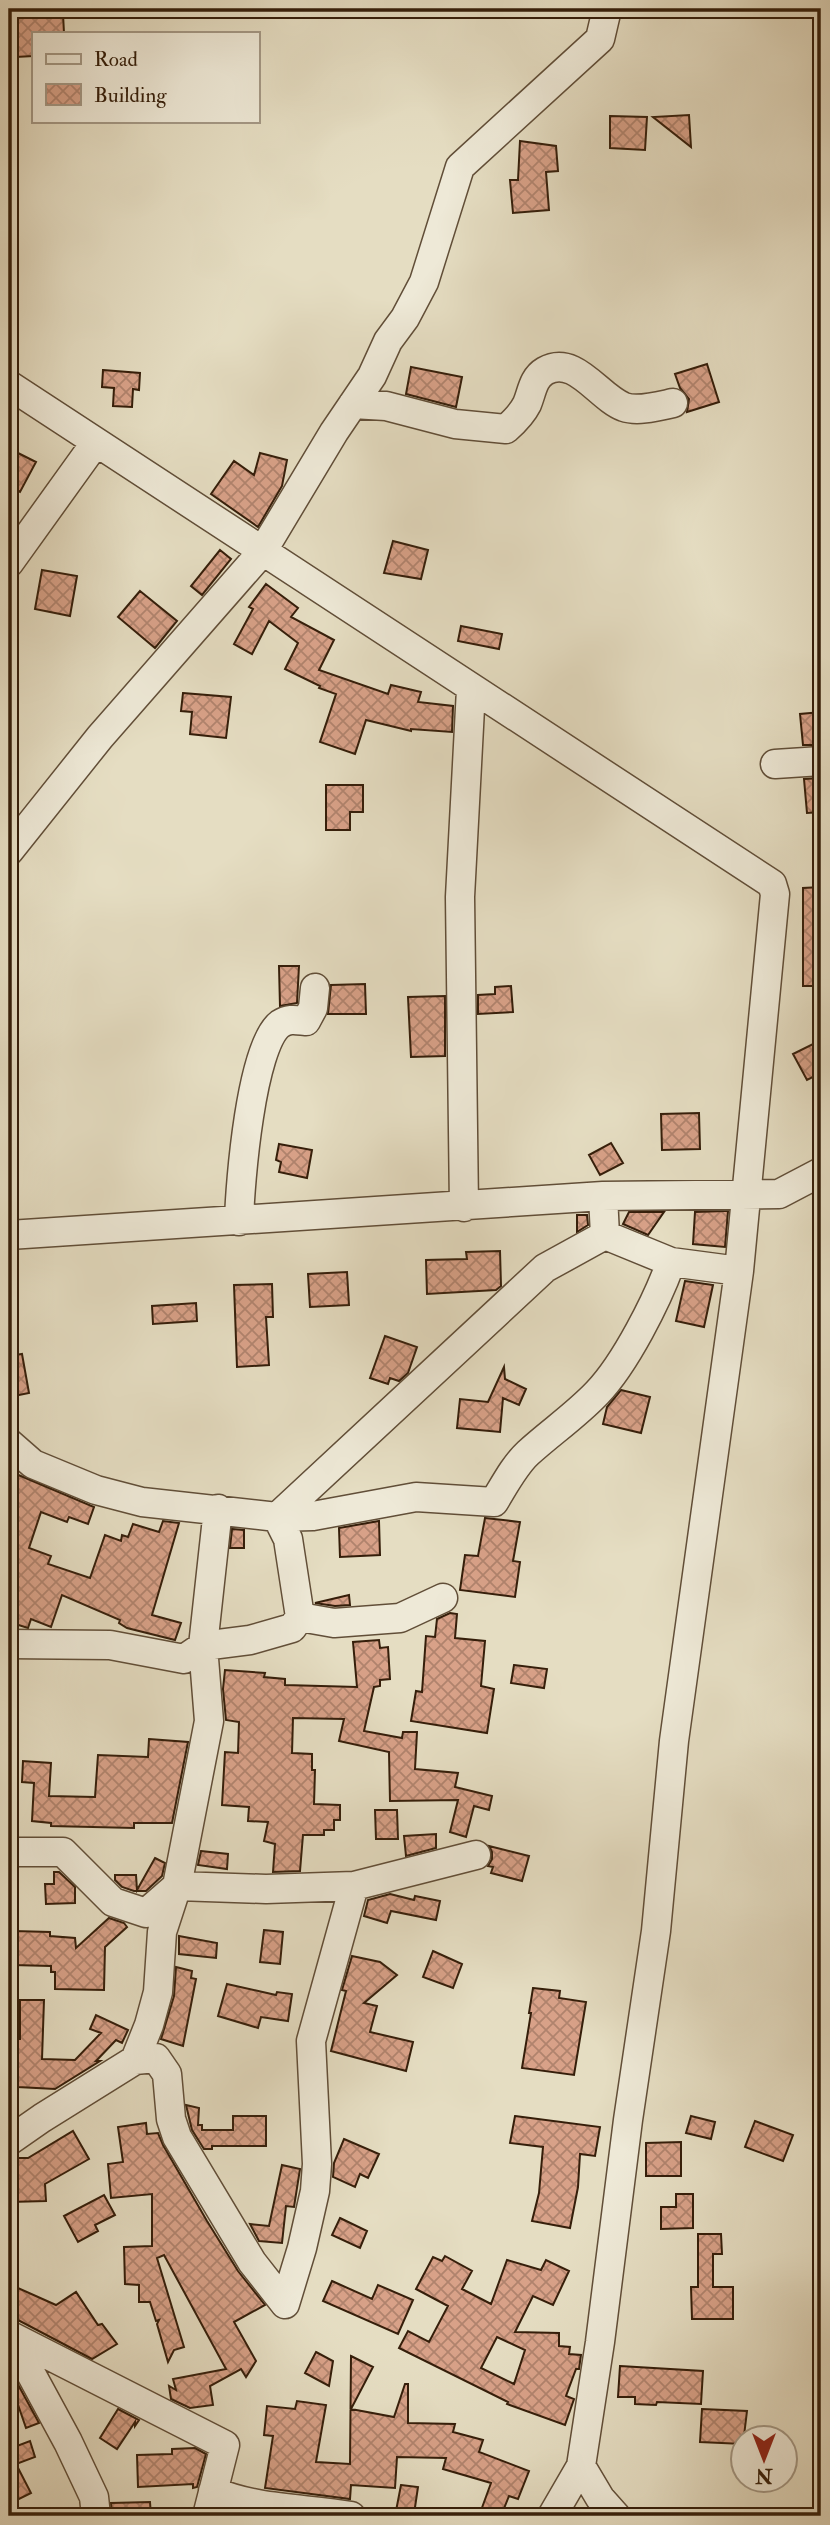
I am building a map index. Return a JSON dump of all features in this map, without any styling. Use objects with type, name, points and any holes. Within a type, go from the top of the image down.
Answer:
[{"type":"street","points":[[9,850],[100,737],[262,552],[372,376],[388,341],[405,318],[424,282],[460,167],[600,38],[607,9]]},
{"type":"street","points":[[353,404],[386,405],[455,424],[506,429],[519,418],[534,383],[543,372],[558,367],[575,371],[593,387],[625,407],[673,403]]},
{"type":"street","points":[[9,385],[772,884],[775,894],[739,1271],[674,1741],[656,1931],[628,2120],[600,2342],[581,2466],[552,2516]]},
{"type":"street","points":[[9,562],[96,442]]},
{"type":"street","points":[[464,1207],[460,897],[471,689]]},
{"type":"street","points":[[775,764],[821,761]]},
{"type":"street","points":[[239,1221],[240,1186],[253,1100],[266,1045],[278,1026],[289,1019],[306,1021],[313,1008],[316,988]]},
{"type":"street","points":[[9,1235],[603,1196],[779,1194],[821,1172]]},
{"type":"street","points":[[603,1196],[605,1235]]},
{"type":"street","points":[[605,1235],[671,1262],[739,1271]]},
{"type":"street","points":[[276,1517],[545,1268],[605,1235]]},
{"type":"street","points":[[9,1443],[21,1466],[142,1502],[276,1517],[313,1516],[416,1497],[494,1502],[526,1454],[570,1420],[618,1367],[662,1286],[671,1262]]},
{"type":"street","points":[[135,2060],[158,1992],[162,1932],[177,1886],[209,1721],[203,1646],[218,1509]]},
{"type":"street","points":[[9,1644],[110,1645],[184,1658],[203,1646],[250,1640],[292,1628],[300,1617],[288,1539],[276,1517]]},
{"type":"street","points":[[300,1617],[334,1623],[400,1618],[443,1598]]},
{"type":"street","points":[[9,1852],[63,1852],[113,1902],[146,1913],[177,1886],[265,1889],[354,1886],[476,1855]]},
{"type":"street","points":[[9,2141],[135,2060],[156,2058],[167,2074],[172,2119],[177,2137],[252,2262],[285,2304],[315,2191],[317,2164],[311,2041],[354,1886]]},
{"type":"street","points":[[9,2336],[225,2445],[210,2504],[233,2500],[351,2516]]},
{"type":"street","points":[[9,2336],[84,2475],[94,2497],[96,2516]]},
{"type":"street","points":[[581,2466],[600,2498],[616,2516]]},
{"type":"building","points":[[63,14],[64,32],[32,32],[32,56],[16,57],[14,16]]},
{"type":"building","points":[[689,115],[691,147],[653,117]]},
{"type":"building","points":[[610,116],[647,117],[645,150],[610,148]]},
{"type":"building","points":[[520,141],[556,146],[558,171],[546,172],[549,210],[513,213],[510,180],[518,180]]},
{"type":"building","points":[[707,364],[719,402],[687,412],[689,399],[680,388],[675,374]]},
{"type":"building","points":[[411,367],[462,377],[456,407],[406,394]]},
{"type":"building","points":[[103,370],[140,373],[139,390],[133,389],[132,407],[113,406],[114,388],[102,387]]},
{"type":"building","points":[[16,452],[36,462],[20,492],[9,486],[9,466]]},
{"type":"building","points":[[260,453],[287,460],[282,486],[258,527],[211,494],[234,461],[254,475]]},
{"type":"building","points":[[393,541],[428,550],[421,579],[384,573]]},
{"type":"building","points":[[220,550],[231,559],[202,595],[191,586]]},
{"type":"building","points":[[42,570],[77,576],[70,616],[35,609]]},
{"type":"building","points":[[266,584],[298,608],[291,617],[334,640],[319,670],[388,694],[391,685],[421,692],[418,702],[453,706],[452,732],[411,731],[366,720],[355,754],[320,742],[336,694],[285,669],[298,643],[269,621],[252,654],[234,644],[253,609],[249,607]]},
{"type":"building","points":[[140,591],[177,621],[155,648],[118,617]]},
{"type":"building","points":[[461,626],[502,634],[499,649],[458,641]]},
{"type":"building","points":[[183,693],[231,697],[226,738],[190,734],[192,712],[181,711]]},
{"type":"building","points":[[821,712],[821,745],[803,745],[800,714]]},
{"type":"building","points":[[821,778],[821,812],[807,813],[804,779]]},
{"type":"building","points":[[326,785],[363,785],[363,812],[350,812],[350,830],[326,830]]},
{"type":"building","points":[[821,887],[821,986],[803,986],[803,888]]},
{"type":"building","points":[[279,966],[299,966],[297,1003],[280,1006]]},
{"type":"building","points":[[365,984],[366,1014],[328,1014],[331,985]]},
{"type":"building","points":[[511,986],[513,1012],[478,1014],[478,995],[495,994],[495,987]]},
{"type":"building","points":[[445,996],[445,1056],[411,1057],[408,997]]},
{"type":"building","points":[[821,1040],[821,1073],[807,1080],[793,1054]]},
{"type":"building","points":[[699,1113],[700,1149],[662,1150],[661,1114]]},
{"type":"building","points":[[611,1143],[623,1163],[600,1175],[589,1155]]},
{"type":"building","points":[[279,1144],[312,1150],[307,1178],[279,1172],[281,1162],[276,1160]]},
{"type":"building","points":[[728,1211],[725,1247],[693,1244],[695,1212]]},
{"type":"building","points":[[629,1212],[664,1212],[648,1235],[623,1224]]},
{"type":"building","points":[[577,1215],[587,1215],[588,1225],[577,1232]]},
{"type":"building","points":[[500,1251],[501,1286],[496,1290],[427,1294],[426,1260],[467,1259],[466,1252]]},
{"type":"building","points":[[347,1272],[349,1305],[310,1307],[308,1274]]},
{"type":"building","points":[[685,1281],[713,1285],[704,1327],[676,1321]]},
{"type":"building","points":[[272,1284],[273,1317],[266,1317],[269,1365],[237,1367],[234,1285]]},
{"type":"building","points":[[196,1303],[197,1321],[153,1324],[152,1306]]},
{"type":"building","points":[[385,1336],[417,1347],[408,1373],[399,1381],[390,1378],[388,1384],[370,1378]]},
{"type":"building","points":[[22,1354],[29,1393],[9,1397],[9,1356]]},
{"type":"building","points":[[504,1367],[505,1379],[526,1389],[519,1405],[503,1398],[500,1432],[457,1428],[460,1399],[488,1402]]},
{"type":"building","points":[[621,1390],[650,1397],[641,1433],[603,1424],[607,1407]]},
{"type":"building","points":[[9,1471],[94,1507],[88,1524],[69,1517],[67,1522],[41,1512],[29,1548],[51,1556],[48,1564],[90,1578],[105,1535],[121,1541],[122,1535],[128,1537],[133,1524],[159,1532],[163,1521],[179,1523],[152,1615],[181,1623],[175,1640],[127,1628],[119,1623],[120,1620],[62,1595],[51,1627],[31,1619],[28,1628],[9,1622]]},
{"type":"building","points":[[485,1518],[520,1522],[513,1561],[520,1562],[515,1597],[460,1590],[465,1555],[478,1556]]},
{"type":"building","points":[[379,1521],[380,1555],[340,1557],[339,1528]]},
{"type":"building","points":[[232,1529],[244,1530],[244,1548],[230,1548]]},
{"type":"building","points":[[349,1595],[350,1605],[315,1603]]},
{"type":"building","points":[[450,1613],[457,1614],[455,1638],[485,1641],[481,1686],[494,1689],[487,1733],[411,1721],[416,1691],[422,1692],[426,1636],[435,1637],[437,1619]]},
{"type":"building","points":[[379,1640],[380,1648],[388,1647],[390,1679],[380,1680],[380,1686],[374,1687],[364,1731],[402,1738],[403,1732],[417,1732],[415,1769],[458,1773],[455,1787],[492,1796],[489,1810],[474,1806],[466,1837],[450,1832],[458,1800],[390,1801],[389,1752],[339,1741],[344,1719],[293,1718],[292,1753],[312,1754],[312,1770],[315,1770],[314,1804],[340,1805],[340,1820],[334,1820],[334,1830],[324,1830],[324,1835],[303,1835],[300,1871],[273,1872],[275,1844],[264,1841],[268,1822],[248,1821],[249,1807],[222,1805],[225,1752],[238,1753],[239,1722],[226,1720],[223,1689],[225,1670],[265,1673],[264,1677],[285,1679],[285,1685],[357,1687],[353,1642]]},
{"type":"building","points":[[514,1665],[547,1669],[544,1688],[511,1683]]},
{"type":"building","points":[[149,1739],[188,1742],[172,1823],[134,1823],[134,1828],[51,1826],[51,1823],[32,1821],[34,1783],[22,1782],[23,1761],[51,1763],[49,1796],[95,1797],[98,1755],[148,1757]]},
{"type":"building","points":[[375,1810],[397,1810],[398,1839],[376,1839]]},
{"type":"building","points":[[436,1834],[436,1848],[406,1856],[404,1836]]},
{"type":"building","points":[[489,1846],[529,1856],[522,1881],[491,1873],[493,1867],[488,1866],[492,1852]]},
{"type":"building","points":[[201,1851],[228,1854],[227,1869],[198,1865]]},
{"type":"building","points":[[155,1858],[165,1863],[162,1876],[146,1891],[134,1891],[122,1887],[115,1880],[115,1875],[136,1875],[137,1890]]},
{"type":"building","points":[[54,1872],[59,1872],[75,1887],[75,1903],[46,1904],[45,1884],[54,1884]]},
{"type":"building","points":[[390,1894],[414,1900],[415,1896],[440,1901],[436,1920],[391,1911],[387,1923],[364,1916],[368,1900]]},
{"type":"building","points":[[109,1918],[124,1923],[127,1927],[105,1947],[104,1990],[55,1989],[55,1972],[51,1972],[51,1966],[13,1965],[14,1931],[50,1932],[50,1936],[75,1938],[76,1948]]},
{"type":"building","points":[[264,1930],[283,1932],[280,1964],[260,1962]]},
{"type":"building","points":[[179,1936],[217,1943],[216,1958],[179,1954]]},
{"type":"building","points":[[433,1951],[462,1964],[453,1988],[423,1977]]},
{"type":"building","points":[[352,1956],[380,1962],[397,1975],[364,2003],[377,2006],[370,2032],[413,2042],[406,2071],[331,2051],[346,1991],[342,1990]]},
{"type":"building","points":[[176,1967],[192,1971],[191,1978],[196,1979],[183,2046],[161,2039],[174,1996]]},
{"type":"building","points":[[227,1984],[276,1995],[277,1992],[292,1994],[288,2021],[261,2017],[258,2028],[218,2016]]},
{"type":"building","points":[[533,1988],[560,1991],[559,1998],[586,2002],[574,2075],[522,2068]]},
{"type":"building","points":[[20,2000],[44,2000],[42,2059],[75,2060],[101,2033],[90,2029],[96,2015],[128,2030],[122,2043],[116,2040],[96,2061],[100,2061],[55,2089],[18,2087],[18,2081],[9,2082],[9,2039],[20,2039]]},
{"type":"building","points":[[186,2105],[199,2108],[198,2125],[202,2125],[202,2130],[233,2130],[233,2116],[266,2116],[266,2146],[212,2146],[212,2149],[204,2149],[192,2130]]},
{"type":"building","points":[[515,2116],[600,2127],[595,2156],[580,2154],[578,2187],[570,2228],[532,2221],[539,2193],[543,2147],[510,2143]]},
{"type":"building","points":[[691,2116],[715,2122],[711,2139],[686,2133]]},
{"type":"building","points":[[755,2121],[793,2135],[783,2161],[745,2147]]},
{"type":"building","points":[[146,2123],[147,2134],[158,2133],[238,2271],[265,2305],[234,2322],[256,2361],[246,2377],[241,2369],[210,2386],[213,2405],[190,2408],[171,2399],[169,2386],[176,2390],[173,2379],[226,2369],[164,2255],[157,2258],[184,2347],[174,2350],[168,2362],[157,2324],[159,2320],[156,2321],[150,2302],[139,2302],[139,2285],[125,2284],[124,2247],[152,2246],[152,2194],[111,2198],[108,2164],[123,2162],[118,2127]]},
{"type":"building","points":[[73,2131],[89,2159],[45,2184],[46,2201],[9,2202],[9,2158],[28,2158]]},
{"type":"building","points":[[344,2139],[379,2154],[368,2178],[360,2174],[355,2187],[333,2177],[334,2163]]},
{"type":"building","points":[[681,2142],[681,2176],[646,2176],[646,2143]]},
{"type":"building","points":[[282,2165],[300,2169],[294,2207],[286,2206],[282,2243],[259,2241],[250,2224],[269,2226]]},
{"type":"building","points":[[676,2194],[693,2194],[693,2228],[661,2229],[661,2207],[676,2207]]},
{"type":"building","points":[[104,2195],[115,2215],[95,2225],[98,2231],[78,2242],[64,2216]]},
{"type":"building","points":[[340,2218],[367,2231],[360,2248],[332,2235]]},
{"type":"building","points":[[698,2234],[721,2234],[722,2254],[713,2254],[713,2287],[733,2287],[733,2319],[692,2319],[691,2287],[698,2287]]},
{"type":"building","points":[[445,2256],[472,2271],[462,2289],[491,2304],[507,2260],[541,2270],[546,2260],[569,2271],[553,2305],[533,2296],[515,2332],[559,2333],[559,2346],[570,2347],[569,2354],[581,2355],[579,2369],[576,2369],[566,2396],[574,2399],[565,2425],[507,2404],[508,2402],[399,2348],[408,2331],[429,2342],[448,2306],[416,2289],[433,2257],[442,2261]],"holes":[[[497,2337],[525,2350],[514,2384],[481,2368]]]},
{"type":"building","points":[[332,2281],[372,2299],[378,2285],[413,2300],[398,2334],[323,2301]]},
{"type":"building","points":[[9,2284],[56,2305],[76,2292],[98,2325],[102,2324],[117,2344],[92,2359],[18,2320],[9,2318]]},
{"type":"building","points":[[316,2352],[333,2361],[329,2386],[305,2373]]},
{"type":"building","points":[[351,2356],[373,2367],[351,2409],[394,2417],[405,2384],[408,2384],[408,2423],[455,2424],[453,2432],[483,2440],[479,2452],[529,2471],[518,2499],[509,2496],[501,2516],[479,2516],[491,2483],[443,2469],[446,2458],[397,2457],[395,2488],[351,2485],[350,2499],[265,2488],[273,2436],[264,2435],[267,2406],[295,2409],[297,2401],[326,2405],[316,2462],[350,2464]]},
{"type":"building","points":[[620,2366],[703,2371],[701,2404],[635,2404],[635,2397],[618,2397]]},
{"type":"building","points":[[9,2368],[39,2423],[26,2428],[16,2399],[9,2403]]},
{"type":"building","points":[[118,2409],[139,2420],[117,2449],[100,2438]]},
{"type":"building","points":[[702,2409],[747,2411],[745,2424],[728,2424],[728,2443],[700,2442]]},
{"type":"building","points":[[30,2441],[35,2457],[16,2464],[31,2493],[9,2504],[9,2449]]},
{"type":"building","points":[[195,2448],[206,2454],[197,2487],[193,2488],[193,2484],[138,2487],[137,2455],[172,2454],[172,2449]]},
{"type":"building","points":[[401,2485],[418,2487],[414,2514],[396,2511]]},
{"type":"building","points":[[150,2502],[151,2516],[112,2516],[111,2503]]}]
